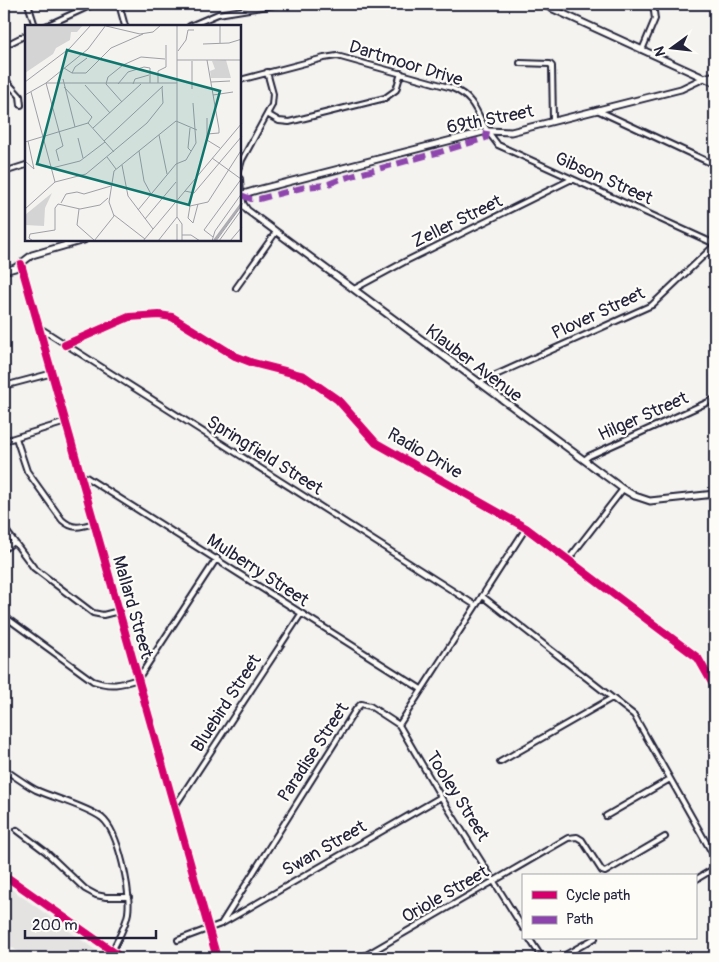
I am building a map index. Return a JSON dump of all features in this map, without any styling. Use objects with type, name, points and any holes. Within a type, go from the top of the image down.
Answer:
[{"type":"street","points":[[28,4],[35,25]]},
{"type":"street","points":[[48,25],[94,4]]},
{"type":"street","points":[[119,4],[125,25]]},
{"type":"street","points":[[192,25],[218,14],[281,4]]},
{"type":"street","points":[[542,4],[715,83]]},
{"type":"street","points":[[642,50],[655,19],[653,4]]},
{"type":"street","points":[[4,46],[25,36]]},
{"type":"street","name":"Dartmoor Drive","points":[[241,80],[333,56],[346,58],[462,92],[476,107],[488,131]]},
{"type":"street","points":[[520,63],[550,64],[552,66],[552,120]]},
{"type":"street","points":[[241,164],[272,105],[273,98],[267,72]]},
{"type":"street","points":[[267,114],[279,121],[289,122],[386,98],[396,90],[401,73]]},
{"type":"street","name":"69th Street","points":[[241,195],[488,131],[511,132],[552,120],[681,89],[715,75]]},
{"type":"street","points":[[4,76],[20,96],[21,105]]},
{"type":"street","points":[[596,110],[715,164]]},
{"type":"street","name":"Gibson Street","points":[[488,131],[498,145],[715,245]]},
{"type":"street","points":[[4,172],[25,165]]},
{"type":"street","name":"Zeller Street","points":[[354,290],[406,261],[572,179]]},
{"type":"street","name":"Klauber Avenue","points":[[241,198],[247,210],[623,489],[635,496],[650,501],[715,494]]},
{"type":"street","points":[[236,288],[276,232]]},
{"type":"street","points":[[4,271],[15,268],[32,255],[78,241]]},
{"type":"street","name":"Plover Street","points":[[478,383],[652,305],[715,245]]},
{"type":"street","name":"Mallard Street","points":[[21,264],[217,958]]},
{"type":"street","name":"Radio Drive","points":[[65,345],[129,317],[150,314],[172,317],[235,356],[253,363],[304,376],[338,400],[376,443],[526,528],[698,658],[715,688]]},
{"type":"street","name":"Springfield Street","points":[[40,328],[475,605]]},
{"type":"street","points":[[4,386],[53,373]]},
{"type":"street","name":"Hilger Street","points":[[583,460],[715,399]]},
{"type":"street","points":[[4,441],[66,422]]},
{"type":"street","points":[[16,438],[27,471],[62,520],[76,528],[94,523]]},
{"type":"street","name":"Mulberry Street","points":[[80,475],[217,558],[300,614],[421,689]]},
{"type":"street","points":[[568,560],[623,489]]},
{"type":"street","points":[[4,528],[34,568],[93,613],[103,615],[119,611]]},
{"type":"street","points":[[399,725],[526,528]]},
{"type":"street","points":[[4,550],[14,542]]},
{"type":"street","points":[[4,616],[93,681],[105,685],[116,685],[138,679],[217,558]]},
{"type":"street","points":[[482,596],[634,715],[715,858]]},
{"type":"street","name":"Bluebird Street","points":[[175,806],[300,614]]},
{"type":"street","points":[[500,762],[612,698]]},
{"type":"street","name":"Paradise Street","points":[[221,924],[356,708],[361,704],[370,706],[399,725]]},
{"type":"street","name":"Tooley Street","points":[[399,725],[441,797],[522,926]]},
{"type":"street","points":[[4,769],[34,789],[92,812],[104,819],[111,829],[126,877],[128,897],[127,918],[112,951]]},
{"type":"street","points":[[606,816],[670,778]]},
{"type":"street","name":"Swan Street","points":[[178,940],[221,924],[441,797]]},
{"type":"street","points":[[17,830],[46,852],[85,889],[96,895],[106,897],[128,897]]},
{"type":"street","name":"Oriole Street","points":[[360,958],[568,838],[577,837],[582,840],[604,872],[665,837]]},
{"type":"street","points":[[696,879],[715,868]]},
{"type":"street","points":[[4,875],[122,958]]},
{"type":"street","points":[[530,940],[542,958]]},
{"type":"street","points":[[560,958],[592,940]]},
{"type":"shaded area","points":[[4,884],[106,958],[28,958],[4,942]]},
{"type":"marked path","points":[[241,195],[251,199],[259,199],[305,187],[326,185],[341,179],[486,138],[487,131]]},
{"type":"cycle path","points":[[21,264],[217,958]]},
{"type":"cycle path","points":[[65,345],[129,317],[159,315],[172,317],[235,356],[253,363],[304,376],[338,400],[376,443],[526,528],[698,658],[715,688]]},
{"type":"cycle path","points":[[4,875],[122,958]]}]
